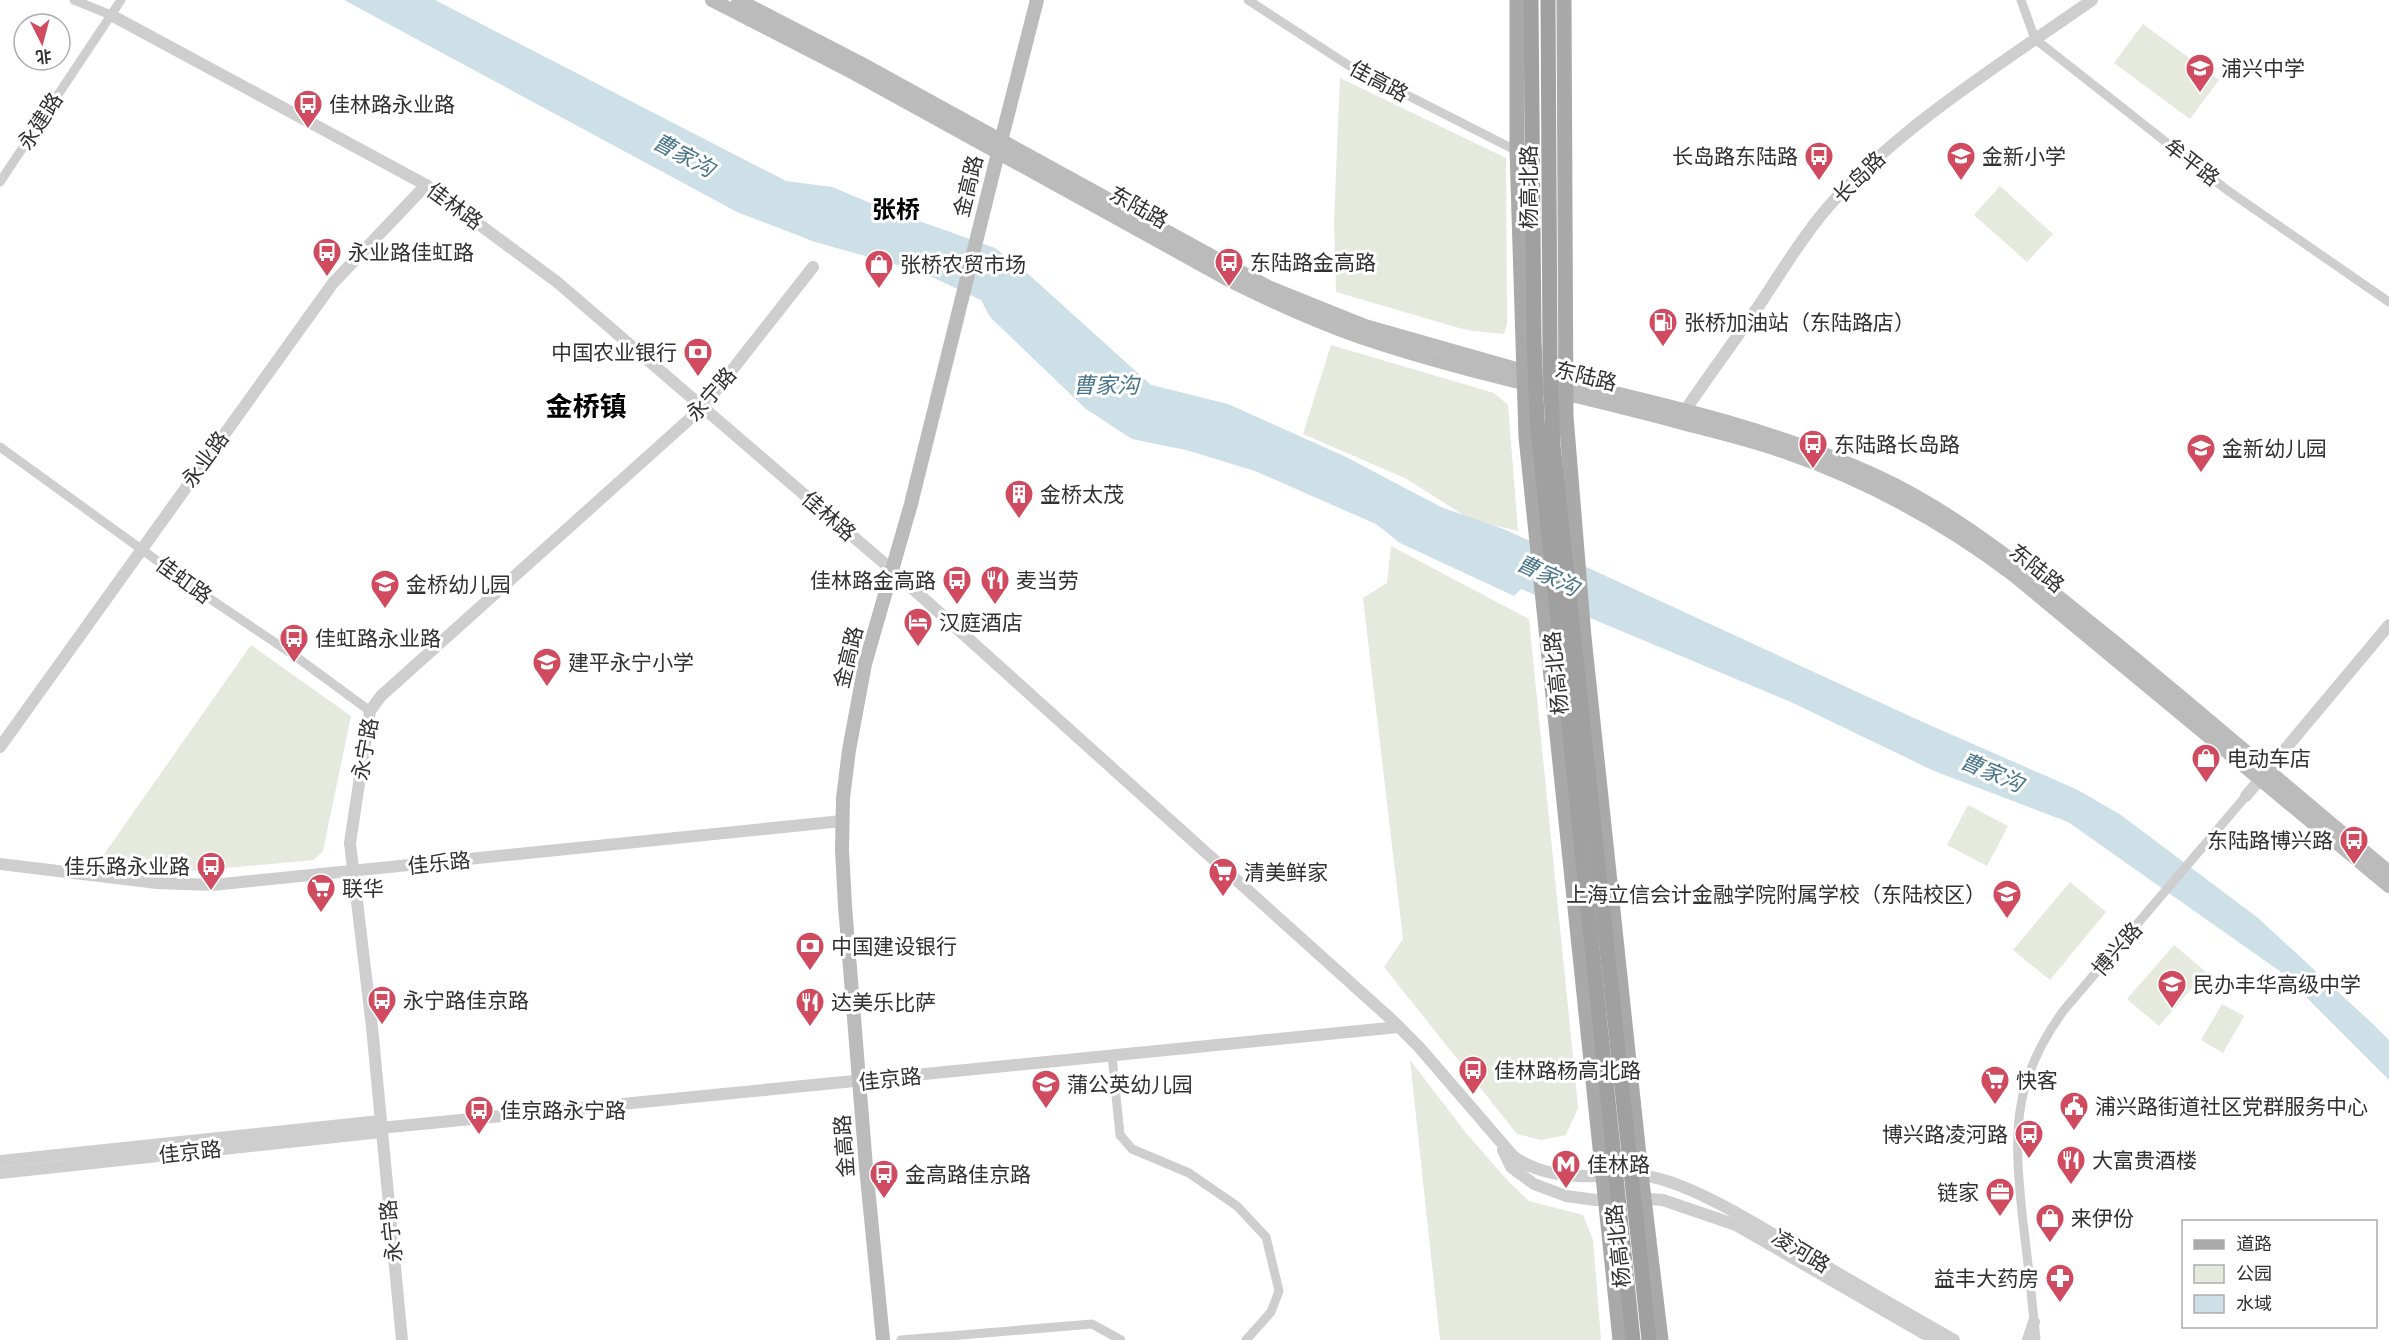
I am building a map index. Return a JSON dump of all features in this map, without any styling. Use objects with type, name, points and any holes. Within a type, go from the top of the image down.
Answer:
[{"type":"highway","name":"杨高北路","points":[[1531,0],[1534,339],[1537,420],[1633,1340]]},
{"type":"highway","name":"杨高北路","points":[[1548,0],[1550,360],[1553,445],[1649,1340]]},
{"type":"main road","name":"东陆路","points":[[712,0],[1236,271],[1300,301],[1398,337],[1523,377],[1684,412],[1764,433],[1813,449],[1876,476],[1941,510],[1991,543],[2029,573],[2389,886]]},
{"type":"main road","name":"东陆路","points":[[738,0],[860,63],[999,147]]},
{"type":"main road","name":"金高路","points":[[883,1340],[866,1167],[846,917],[842,821],[849,750],[866,664],[911,504],[958,308],[1037,0]]},
{"type":"main road","name":"杨高北路","points":[[1517,0],[1517,151],[1526,437],[1620,1340]]},
{"type":"main road","name":"杨高北路","points":[[1564,0],[1565,387],[1576,556],[1641,1175],[1661,1340]]},
{"type":"main road","name":"东陆路","points":[[1565,387],[1594,399],[1785,452],[1861,482],[1918,510],[1968,541],[2015,576],[2389,872]]},
{"type":"street","name":"佳林路","points":[[74,0],[111,15],[426,185],[557,282],[892,570],[1395,1024],[1419,1047],[1501,1143],[1527,1166],[1543,1172],[1602,1176],[1641,1175]]},
{"type":"street","name":"永建路","points":[[0,182],[121,0]]},
{"type":"street","name":"佳高路","points":[[1248,0],[1358,70],[1517,151]]},
{"type":"street","points":[[2021,0],[2035,39]]},
{"type":"street","name":"长岛路","points":[[1684,412],[1810,230],[1835,198],[1902,136],[2092,0]]},
{"type":"street","name":"牟平路","points":[[2035,39],[2227,190],[2389,302]]},
{"type":"street","name":"永业路","points":[[0,747],[333,283],[426,185]]},
{"type":"street","name":"永宁路","points":[[402,1340],[372,1028],[350,843],[370,711],[381,696],[703,408],[813,267]]},
{"type":"street","name":"佳虹路","points":[[0,447],[370,711]]},
{"type":"street","name":"博兴路","points":[[2037,1340],[2016,1151],[2018,1116],[2023,1089],[2037,1053],[2056,1021],[2389,625]]},
{"type":"street","name":"佳乐路","points":[[0,864],[157,883],[212,885],[842,821]]},
{"type":"street","name":"佳京路","points":[[860,1078],[1112,1056],[1395,1024]]},
{"type":"street","name":"佳京路","points":[[0,1161],[380,1127],[1395,1024]]},
{"type":"street","points":[[1112,1056],[1120,1135],[1132,1149],[1189,1173],[1238,1206],[1266,1237],[1279,1291],[1271,1312],[1246,1340]]},
{"type":"street","name":"佳京路","points":[[0,1173],[380,1127]]},
{"type":"street","name":"佳林路","points":[[1501,1143],[1511,1167],[1534,1184],[1566,1196],[1606,1199],[1644,1198]]},
{"type":"street","name":"凌河路","points":[[1641,1175],[1680,1186],[1740,1215],[1954,1340]]},
{"type":"street","name":"凌河路","points":[[1644,1198],[1663,1200],[1736,1225],[1935,1340]]},
{"type":"street","points":[[2028,1340],[2034,1322]]},
{"type":"street","points":[[901,1340],[1092,1324],[1121,1340]]},
{"type":"green space","points":[[2143,24],[2219,80],[2190,119],[2114,63]]},
{"type":"green space","points":[[1340,78],[1506,158],[1507,324],[1504,334],[1466,330],[1336,292],[1334,221]]},
{"type":"green space","points":[[2000,186],[2053,234],[2027,262],[1974,215]]},
{"type":"green space","points":[[1331,345],[1494,393],[1508,405],[1518,531],[1471,520],[1407,479],[1303,434]]},
{"type":"green space","points":[[1391,546],[1529,619],[1578,1108],[1566,1135],[1541,1140],[1517,1134],[1384,967],[1403,939],[1363,598],[1387,583]]},
{"type":"green space","points":[[251,645],[351,716],[323,851],[314,860],[194,871],[100,860]]},
{"type":"green space","points":[[1968,805],[2008,826],[1987,866],[1947,845]]},
{"type":"green space","points":[[2070,882],[2106,912],[2050,980],[2013,950]]},
{"type":"green space","points":[[2174,945],[2206,972],[2159,1026],[2127,999]]},
{"type":"green space","points":[[2222,1004],[2244,1016],[2223,1053],[2201,1040]]},
{"type":"green space","points":[[1410,1060],[1466,1133],[1529,1201],[1583,1215],[1593,1240],[1601,1340],[1440,1340]]},
{"type":"water","name":"曹家沟","points":[[344,0],[435,0],[786,181],[832,187],[880,207],[995,248],[1026,272],[1151,385],[1228,404],[1346,457],[1441,507],[1506,530],[1916,719],[2078,790],[2121,815],[2258,918],[2375,1026],[2389,1040],[2389,1080],[2281,972],[2068,822],[1934,771],[1791,702],[1521,589],[1514,596],[1400,543],[1376,524],[1255,471],[1186,450],[1132,439],[1086,409],[990,317],[981,300],[919,271],[815,242],[737,212]]},
{"type":"place","name":"浦兴中学","points":[[2200,94]]},
{"type":"place","name":"佳林路永业路","points":[[308,130]]},
{"type":"place","name":"长岛路东陆路","points":[[1819,182]]},
{"type":"place","name":"金新小学","points":[[1961,182]]},
{"type":"place","name":"永业路佳虹路","points":[[327,278]]},
{"type":"place","name":"东陆路金高路","points":[[1229,288]]},
{"type":"place","name":"张桥农贸市场","points":[[879,290]]},
{"type":"place","name":"张桥加油站（东陆路店）","points":[[1663,348]]},
{"type":"place","name":"中国农业银行","points":[[698,378]]},
{"type":"place","name":"东陆路长岛路","points":[[1813,470]]},
{"type":"place","name":"金新幼儿园","points":[[2201,474]]},
{"type":"place","name":"金桥太茂","points":[[1019,520]]},
{"type":"place","name":"佳林路金高路","points":[[957,606]]},
{"type":"place","name":"麦当劳","points":[[995,606]]},
{"type":"place","name":"金桥幼儿园","points":[[385,610]]},
{"type":"place","name":"汉庭酒店","points":[[918,648]]},
{"type":"place","name":"佳虹路永业路","points":[[294,664]]},
{"type":"place","name":"建平永宁小学","points":[[547,688]]},
{"type":"place","name":"电动车店","points":[[2206,784]]},
{"type":"place","name":"东陆路博兴路","points":[[2354,866]]},
{"type":"place","name":"佳乐路永业路","points":[[211,892]]},
{"type":"place","name":"清美鲜家","points":[[1223,898]]},
{"type":"place","name":"联华","points":[[321,914]]},
{"type":"place","name":"上海立信会计金融学院附属学校（东陆校区）","points":[[2007,920]]},
{"type":"place","name":"中国建设银行","points":[[810,972]]},
{"type":"place","name":"民办丰华高级中学","points":[[2172,1010]]},
{"type":"place","name":"永宁路佳京路","points":[[382,1026]]},
{"type":"place","name":"达美乐比萨","points":[[810,1028]]},
{"type":"place","name":"佳林路杨高北路","points":[[1473,1096]]},
{"type":"place","name":"快客","points":[[1995,1106]]},
{"type":"place","name":"蒲公英幼儿园","points":[[1046,1110]]},
{"type":"place","name":"浦兴路街道社区党群服务中心","points":[[2074,1132]]},
{"type":"place","name":"佳京路永宁路","points":[[479,1136]]},
{"type":"place","name":"博兴路凌河路","points":[[2029,1160]]},
{"type":"place","name":"大富贵酒楼","points":[[2071,1186]]},
{"type":"place","name":"佳林路","points":[[1566,1190]]},
{"type":"place","name":"金高路佳京路","points":[[884,1200]]},
{"type":"place","name":"链家","points":[[2000,1218]]},
{"type":"place","name":"来伊份","points":[[2050,1244]]},
{"type":"place","name":"益丰大药房","points":[[2060,1304]]},
{"type":"district","name":"张桥","points":[[896,209]]},
{"type":"district","name":"金桥镇","points":[[586,406]]}]
